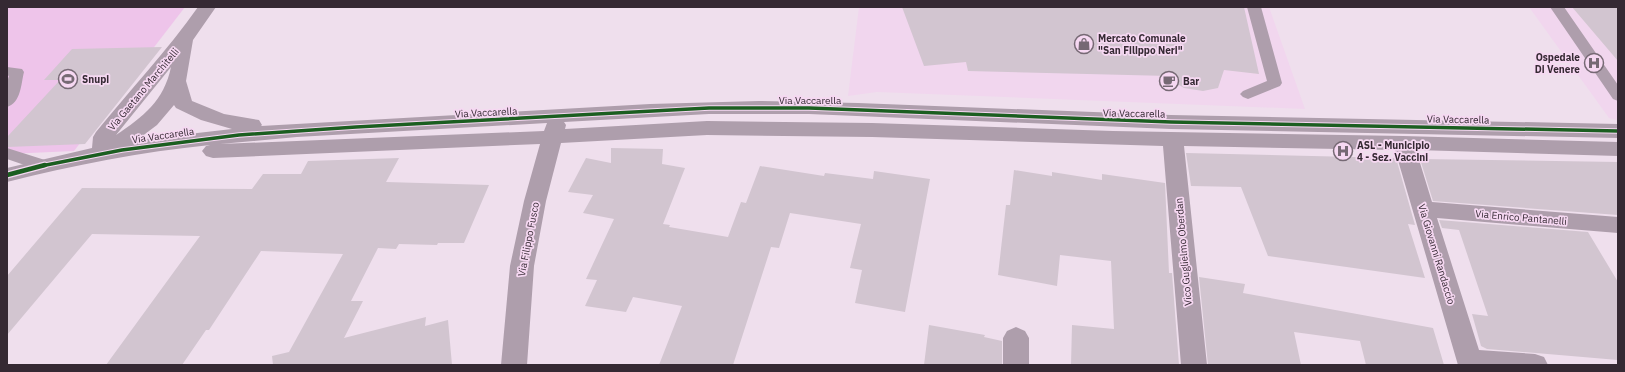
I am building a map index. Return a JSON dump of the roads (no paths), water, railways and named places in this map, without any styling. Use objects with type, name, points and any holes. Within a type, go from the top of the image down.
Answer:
[{"type":"street","name":"Via Gaetano Marchitelli","points":[[102,154],[103,137],[141,89],[184,40],[207,7]]},
{"type":"street","name":"Via Gaetano Marchitelli","points":[[102,154],[151,120],[168,100],[177,82],[184,40]]},
{"type":"street","name":"Via Gaetano Marchitelli","points":[[177,82],[183,104],[199,113],[232,124],[301,130]]},
{"type":"street","name":"Via Vaccarella","points":[[102,154],[163,154],[555,127],[709,108],[845,108],[1107,120],[1618,131]]},
{"type":"street","name":"Via Vaccarella","points":[[7,175],[42,165],[150,144],[194,138],[301,130],[555,127],[872,130],[1173,139],[1618,149]]},
{"type":"street","name":"Via Filippo Fusco","points":[[514,365],[522,266],[535,201],[555,127]]},
{"type":"street","name":"Vico Guglielmo Oberdan","points":[[1173,139],[1194,365]]},
{"type":"street","name":"Via Giovanni Randaccio","points":[[1403,143],[1470,362]]},
{"type":"street","name":"Via Enrico Pantanelli","points":[[1423,209],[1618,225]]},
{"type":"street","points":[[1016,338],[1016,365]]},
{"type":"street","points":[[1470,362],[1535,365]]},
{"type":"lane","points":[[1248,94],[1275,83],[1254,7]]},
{"type":"lane","points":[[1557,7],[1618,96]]},
{"type":"lane","points":[[7,71],[17,72],[10,99],[7,102]]},
{"type":"lane","points":[[7,153],[42,165]]},
{"type":"place","name":"Mercato Comunale \"San Filippo Neri\"","points":[[1084,44]]},
{"type":"place","name":"Ospedale Di Venere","points":[[1594,63]]},
{"type":"place","name":"Snupi","points":[[68,79]]},
{"type":"place","name":"Bar","points":[[1169,81]]},
{"type":"place","name":"ASL - Municipio 4 - Sez. Vaccini","points":[[1343,151]]}]
